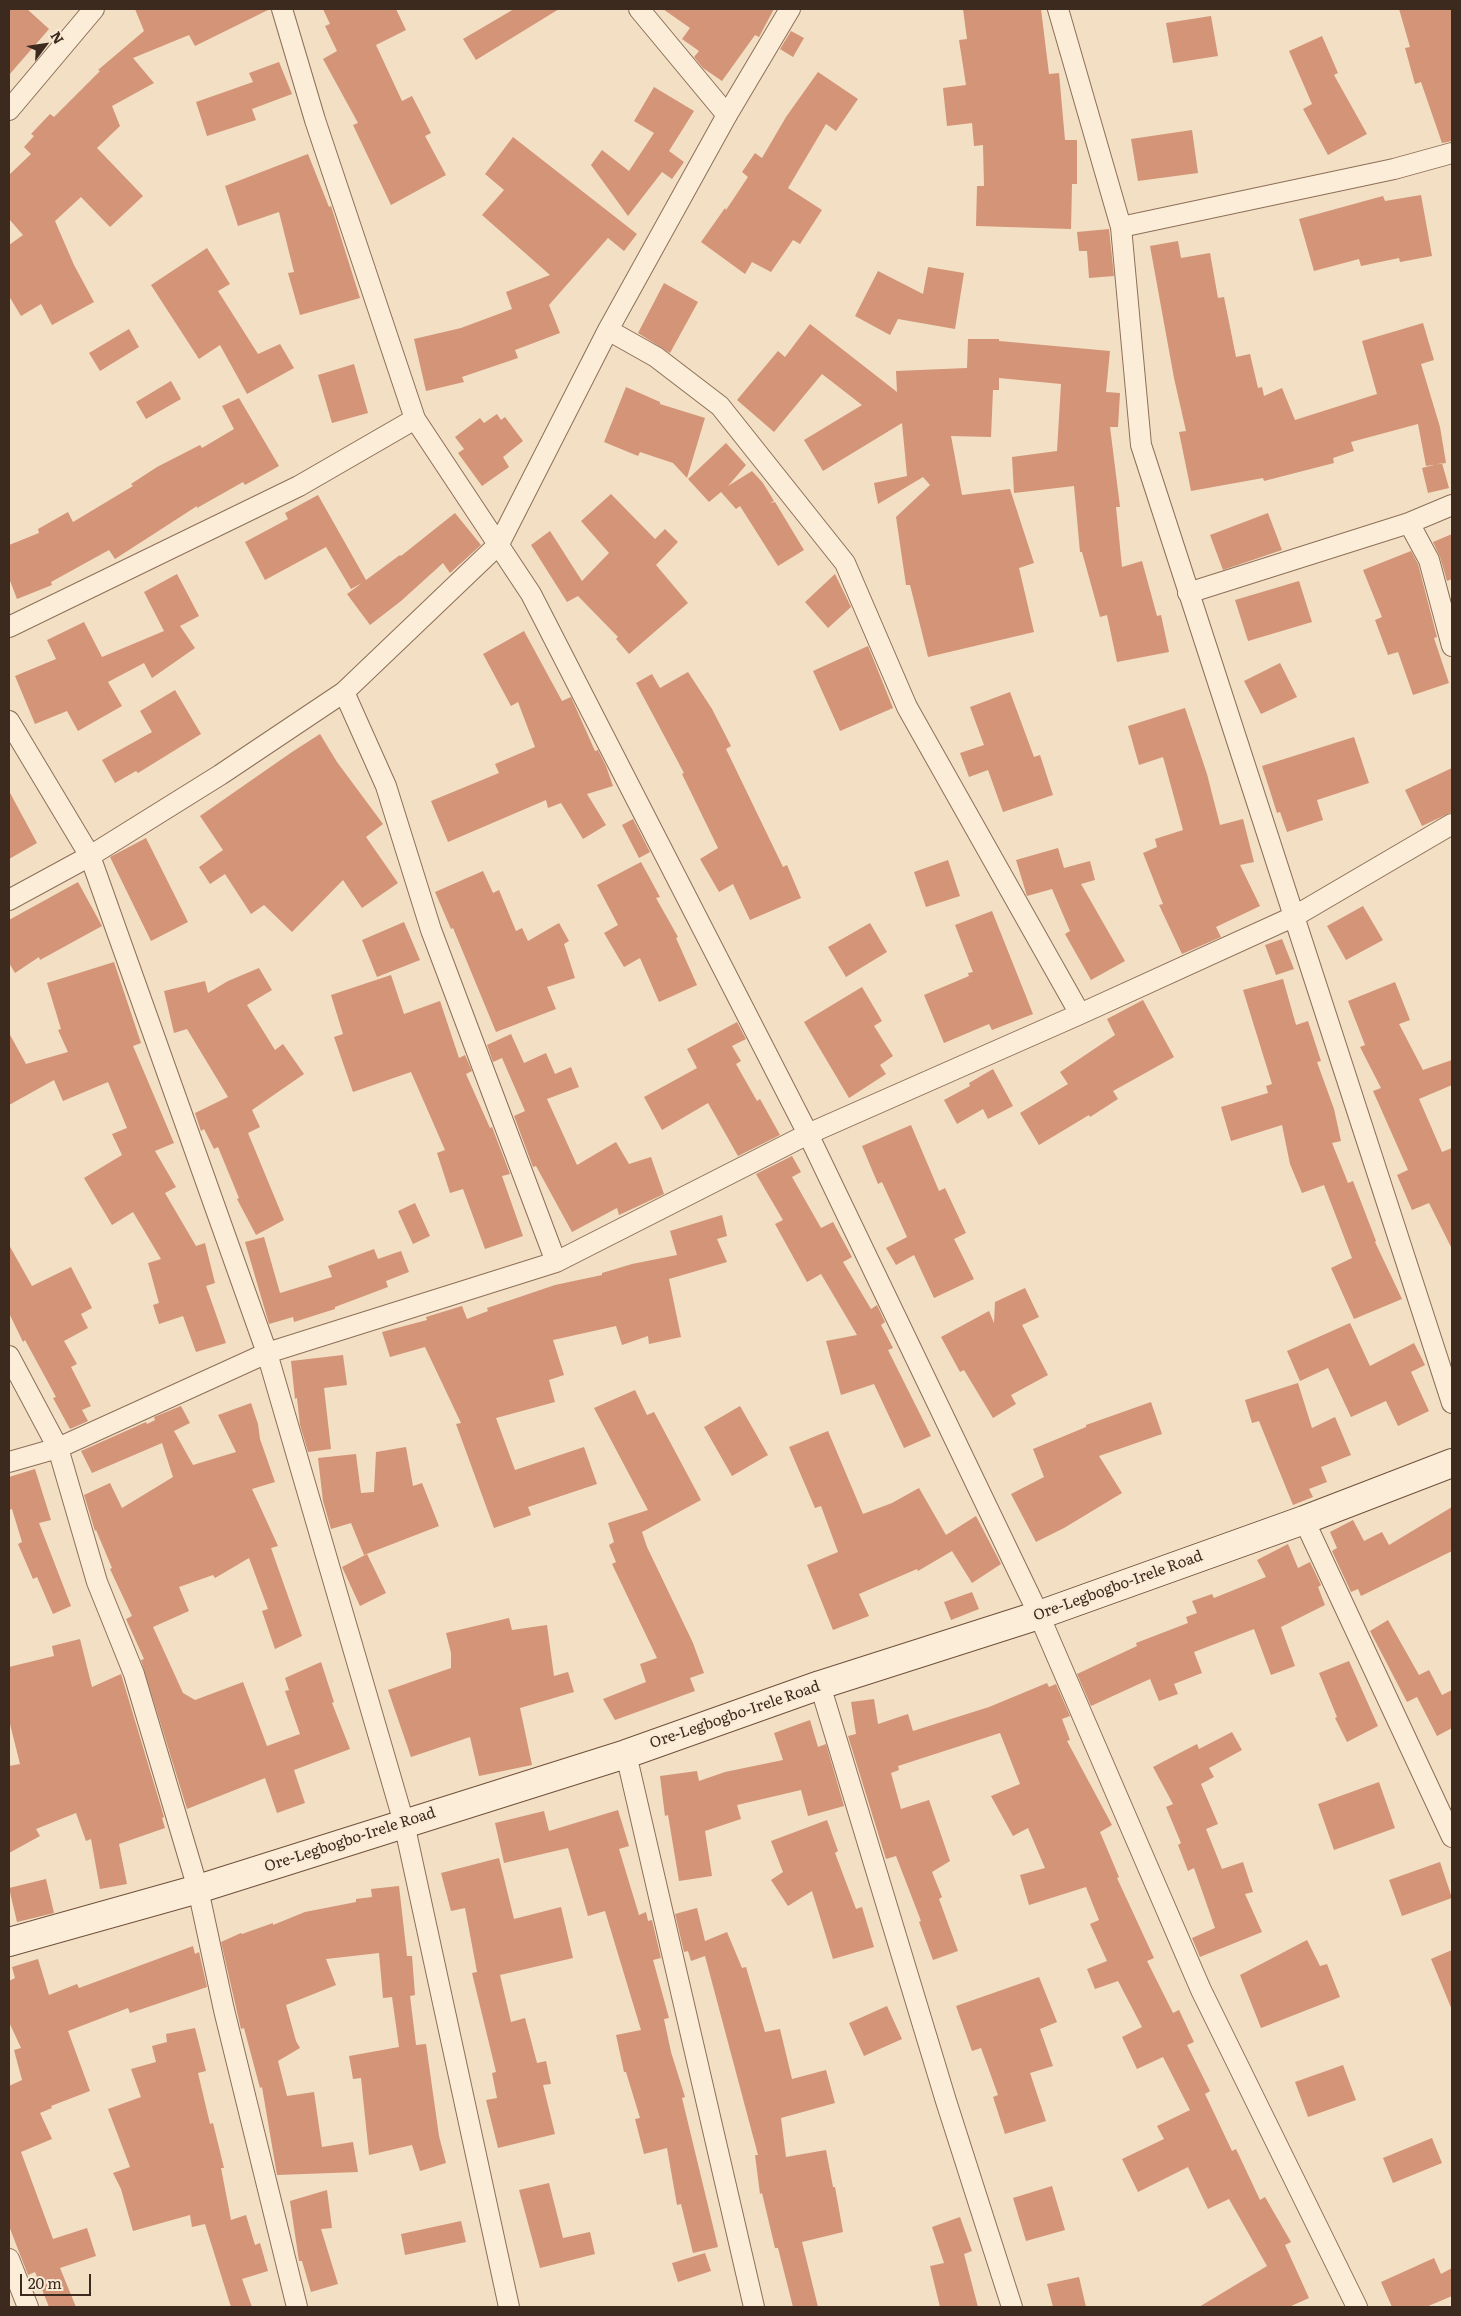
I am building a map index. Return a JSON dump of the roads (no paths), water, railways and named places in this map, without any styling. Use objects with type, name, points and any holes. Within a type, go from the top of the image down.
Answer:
[{"type":"main road","name":"Ore-Legbogbo-Irele Road","points":[[9,1942],[198,1889],[626,1754],[820,1685],[1039,1615],[1304,1520],[1452,1463]]},
{"type":"street","points":[[9,110],[94,9]]},
{"type":"street","points":[[282,9],[316,120],[415,419],[500,544],[531,594],[808,1134],[1039,1615],[1201,1990],[1357,2307]]},
{"type":"street","points":[[639,9],[727,114]]},
{"type":"street","points":[[9,900],[90,856],[220,776],[344,692],[500,544],[608,330],[727,114],[790,9]]},
{"type":"street","points":[[1058,9],[1122,227],[1141,445],[1452,1403]]},
{"type":"street","points":[[1122,227],[1394,169],[1452,153]]},
{"type":"street","points":[[608,330],[656,358],[720,406],[845,563],[907,707],[1080,1014]]},
{"type":"street","points":[[9,628],[299,486],[415,419]]},
{"type":"street","points":[[1188,593],[1409,522],[1452,505]]},
{"type":"street","points":[[1409,522],[1429,560],[1452,646]]},
{"type":"street","points":[[344,692],[386,786],[431,930],[556,1262]]},
{"type":"street","points":[[9,721],[90,856],[267,1353],[404,1823],[509,2307]]},
{"type":"street","points":[[9,1462],[58,1448],[267,1353],[556,1262],[808,1134],[1080,1014],[1295,916],[1452,824]]},
{"type":"street","points":[[9,1356],[58,1448],[97,1582],[134,1674],[198,1889],[224,2010],[296,2307]]},
{"type":"street","points":[[1304,1520],[1452,1837]]},
{"type":"street","points":[[820,1685],[946,2101],[1012,2307]]},
{"type":"street","points":[[626,1754],[754,2307]]},
{"type":"street","points":[[9,2259],[28,2307]]}]
